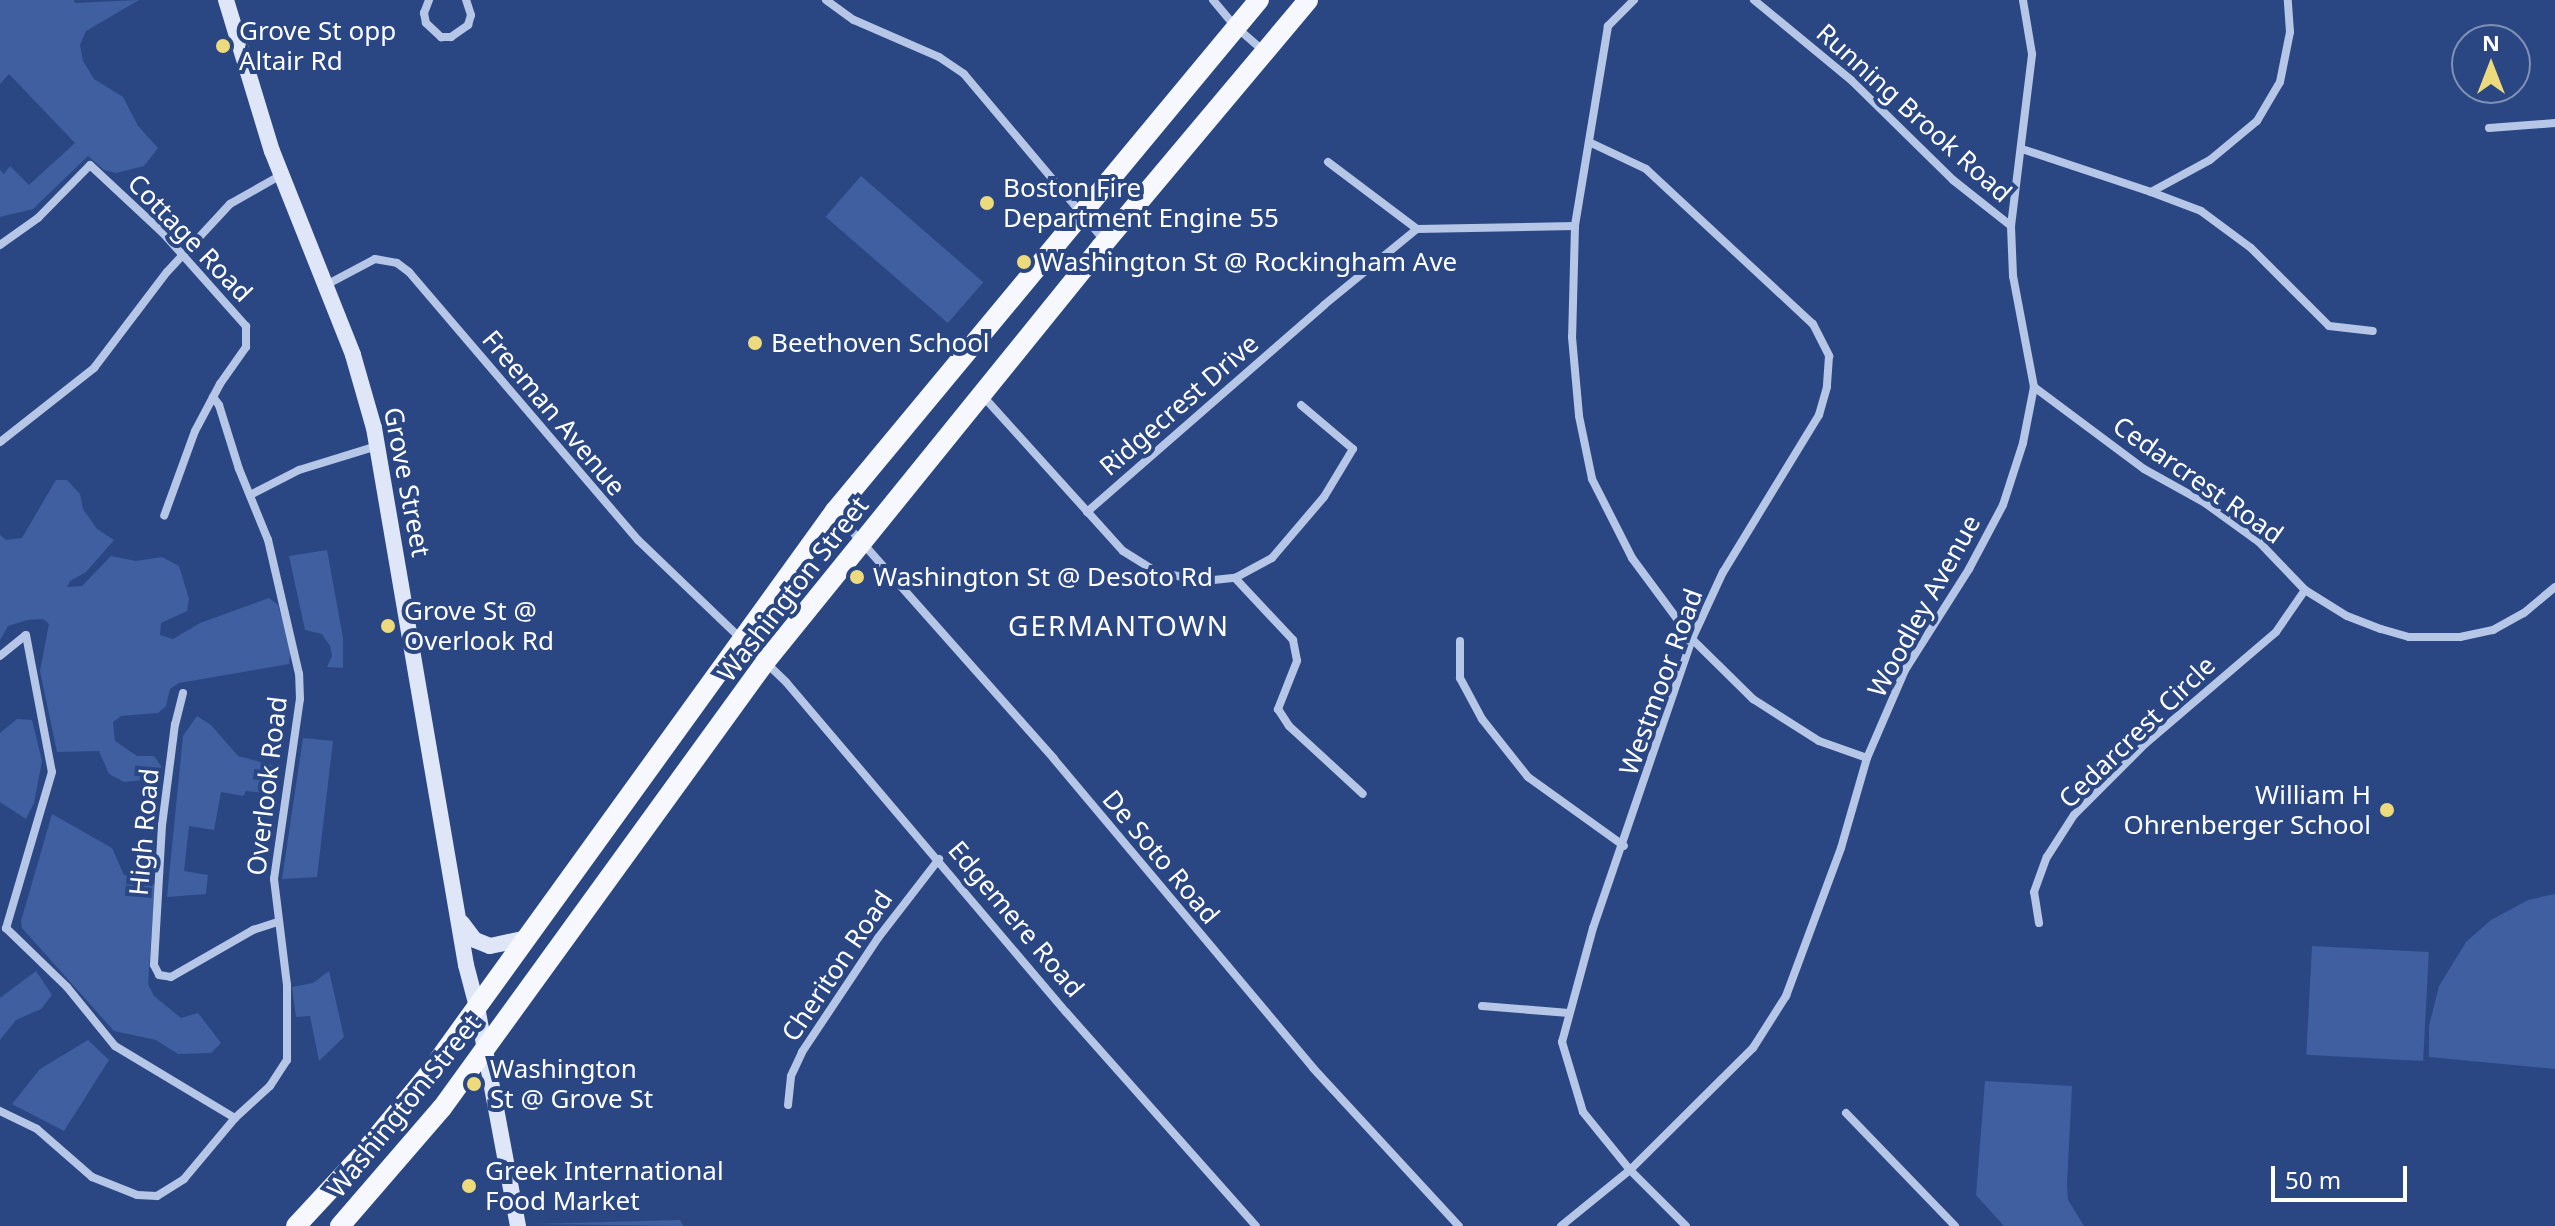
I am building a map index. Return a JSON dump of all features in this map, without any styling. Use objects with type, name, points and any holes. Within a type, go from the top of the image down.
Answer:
[{"type":"main road","name":"Grove Street","points":[[226,0],[281,175],[359,373],[377,446],[466,965],[477,1007],[518,1226]]},
{"type":"main road","name":"Washington Street","points":[[296,1226],[383,1131],[477,1007],[835,511],[1259,0]]},
{"type":"main road","name":"Washington Street","points":[[340,1226],[415,1141],[766,661],[1105,241],[1308,0]]},
{"type":"main road","points":[[460,918],[469,934],[483,944],[499,946],[527,938]]},
{"type":"street","points":[[429,0],[424,13],[426,23],[441,37],[451,37],[468,25],[471,15],[466,0]]},
{"type":"street","points":[[826,0],[854,20],[939,57],[964,74],[1105,241]]},
{"type":"street","points":[[1213,0],[1236,27],[1265,52]]},
{"type":"street","points":[[1634,0],[1608,26],[1575,226],[1572,337],[1579,416],[1592,479],[1632,558],[1692,639],[1753,699],[1819,741],[1867,758]]},
{"type":"street","name":"Running Brook Road","points":[[1754,0],[1851,80],[1953,180],[2011,226]]},
{"type":"street","name":"Woodley Avenue","points":[[1561,1226],[1630,1170],[1753,1048],[1786,996],[1841,848],[1867,758],[1905,670],[1969,569],[2003,505],[2023,443],[2034,387],[2013,276],[2011,226],[2032,54],[2023,0]]},
{"type":"street","points":[[2151,192],[2210,160],[2257,121],[2280,82],[2290,32],[2288,0]]},
{"type":"street","points":[[2489,128],[2555,123]]},
{"type":"street","name":"Westmoor Road","points":[[1589,142],[1646,169],[1813,324],[1829,356],[1827,387],[1819,415],[1723,572],[1692,639],[1624,846],[1593,928],[1562,1042],[1583,1112],[1630,1170],[1686,1226]]},
{"type":"street","points":[[2022,149],[2201,211],[2251,248],[2329,326],[2373,331]]},
{"type":"street","points":[[1328,162],[1417,229],[1575,226]]},
{"type":"street","name":"Cottage Road","points":[[0,245],[38,218],[90,165],[183,254],[242,320],[248,333],[246,347],[195,431],[164,516]]},
{"type":"street","points":[[0,442],[94,368],[183,254],[230,204],[281,175]]},
{"type":"street","name":"Ridgecrest Drive","points":[[1087,512],[1324,305],[1417,229]]},
{"type":"street","name":"Freeman Avenue","points":[[325,285],[375,259],[404,266],[638,540],[743,640]]},
{"type":"street","name":"Cedarcrest Road","points":[[2034,387],[2144,469],[2205,503],[2259,542],[2305,590],[2347,616],[2409,637],[2460,637],[2493,630],[2524,613],[2555,587]]},
{"type":"street","points":[[982,395],[1123,551],[1156,572],[1204,581],[1235,578],[1272,558],[1324,497],[1353,449],[1301,405]]},
{"type":"street","name":"Overlook Road","points":[[0,1111],[37,1129],[92,1177],[137,1195],[166,1193],[184,1179],[235,1118],[270,1086],[282,1070],[289,1051],[287,985],[277,922],[275,865],[300,686],[268,540],[219,405],[213,397]]},
{"type":"street","points":[[250,495],[299,470],[377,446]]},
{"type":"street","name":"De Soto Road","points":[[835,511],[1054,759],[1313,1068],[1459,1226]]},
{"type":"street","points":[[1235,578],[1293,640],[1297,661],[1278,709],[1289,726],[1363,794]]},
{"type":"street","name":"Cedarcrest Circle","points":[[2039,923],[2034,892],[2047,857],[2074,815],[2145,744],[2276,632],[2305,590]]},
{"type":"street","points":[[0,656],[26,635],[52,772],[6,928],[67,987],[115,1046],[235,1118]]},
{"type":"street","name":"Edgemere Road","points":[[743,640],[766,661],[939,859],[1066,1012],[1256,1226]]},
{"type":"street","points":[[1460,641],[1460,678],[1482,719],[1528,777],[1624,846]]},
{"type":"street","name":"High Road","points":[[183,693],[175,724],[162,825],[154,957],[159,975],[171,977],[253,930],[277,922]]},
{"type":"street","name":"Cheriton Road","points":[[788,1105],[791,1076],[802,1052],[888,925],[939,859]]},
{"type":"street","points":[[1482,1006],[1569,1013]]},
{"type":"street","points":[[1846,1113],[1955,1226]]},
{"type":"shaded area","points":[[0,0],[74,0],[75,3],[139,0],[86,31],[80,45],[83,61],[94,79],[123,97],[138,126],[158,148],[144,166],[116,173],[104,170],[88,156],[33,209],[0,217],[0,170],[4,174],[10,166],[29,185],[75,143],[9,74],[0,84]]},
{"type":"shaded area","points":[[861,176],[983,282],[948,323],[826,217]]},
{"type":"shaded area","points":[[56,480],[67,480],[80,494],[83,509],[97,529],[114,540],[86,572],[70,581],[67,587],[82,586],[111,556],[136,561],[162,557],[179,566],[189,599],[187,611],[161,623],[160,635],[173,639],[200,623],[269,598],[278,605],[291,650],[289,664],[179,683],[170,689],[166,706],[158,713],[121,716],[113,722],[115,741],[137,756],[154,756],[161,766],[161,778],[124,782],[109,774],[99,751],[57,752],[40,671],[49,624],[43,619],[8,626],[0,640],[0,535],[6,540],[22,538]]},
{"type":"shaded area","points":[[327,550],[343,638],[343,668],[327,667],[332,656],[330,646],[322,634],[305,630],[289,556]]},
{"type":"shaded area","points":[[197,716],[211,725],[238,756],[279,767],[274,794],[246,791],[243,796],[221,792],[214,830],[189,826],[184,871],[208,875],[206,894],[167,897],[183,736]]},
{"type":"shaded area","points":[[17,719],[32,720],[42,761],[34,803],[26,819],[0,802],[0,733]]},
{"type":"shaded area","points":[[303,738],[333,741],[317,877],[282,879]]},
{"type":"shaded area","points":[[52,814],[112,848],[124,875],[143,878],[155,885],[148,984],[154,996],[181,1018],[198,1013],[221,1043],[211,1053],[178,1054],[156,1040],[114,1031],[22,928],[21,921]]},
{"type":"shaded area","points":[[2555,894],[2555,1069],[2429,1057],[2429,1026],[2439,986],[2466,942],[2491,920],[2528,900]]},
{"type":"shaded area","points":[[2312,946],[2429,952],[2423,1061],[2306,1055]]},
{"type":"shaded area","points":[[36,971],[52,995],[41,1009],[16,1020],[0,1040],[0,998]]},
{"type":"shaded area","points":[[329,971],[344,1037],[319,1061],[310,1016],[296,1017],[292,987],[313,983]]},
{"type":"shaded area","points":[[88,1040],[109,1060],[64,1131],[12,1104],[40,1069]]},
{"type":"shaded area","points":[[1985,1081],[2072,1086],[2068,1200],[2084,1226],[2004,1226],[1976,1195]]},
{"type":"shaded area","points":[[680,1220],[683,1226],[534,1224]]},
{"type":"place","name":"Grove St opp Altair Rd","points":[[223,46]]},
{"type":"place","name":"Boston Fire Department Engine 55","points":[[987,203]]},
{"type":"place","name":"Washington St @ Rockingham Ave","points":[[1024,262]]},
{"type":"place","name":"Beethoven School","points":[[755,343]]},
{"type":"place","name":"Washington St @ Desoto Rd","points":[[857,577]]},
{"type":"place","name":"Grove St @ Overlook Rd","points":[[388,626]]},
{"type":"place","name":"William H Ohrenberger School","points":[[2387,810]]},
{"type":"place","name":"Washington St @ Grove St","points":[[474,1084]]},
{"type":"place","name":"Greek International Food Market","points":[[469,1186]]},
{"type":"district","name":"GERMANTOWN","points":[[1119,625]]}]
